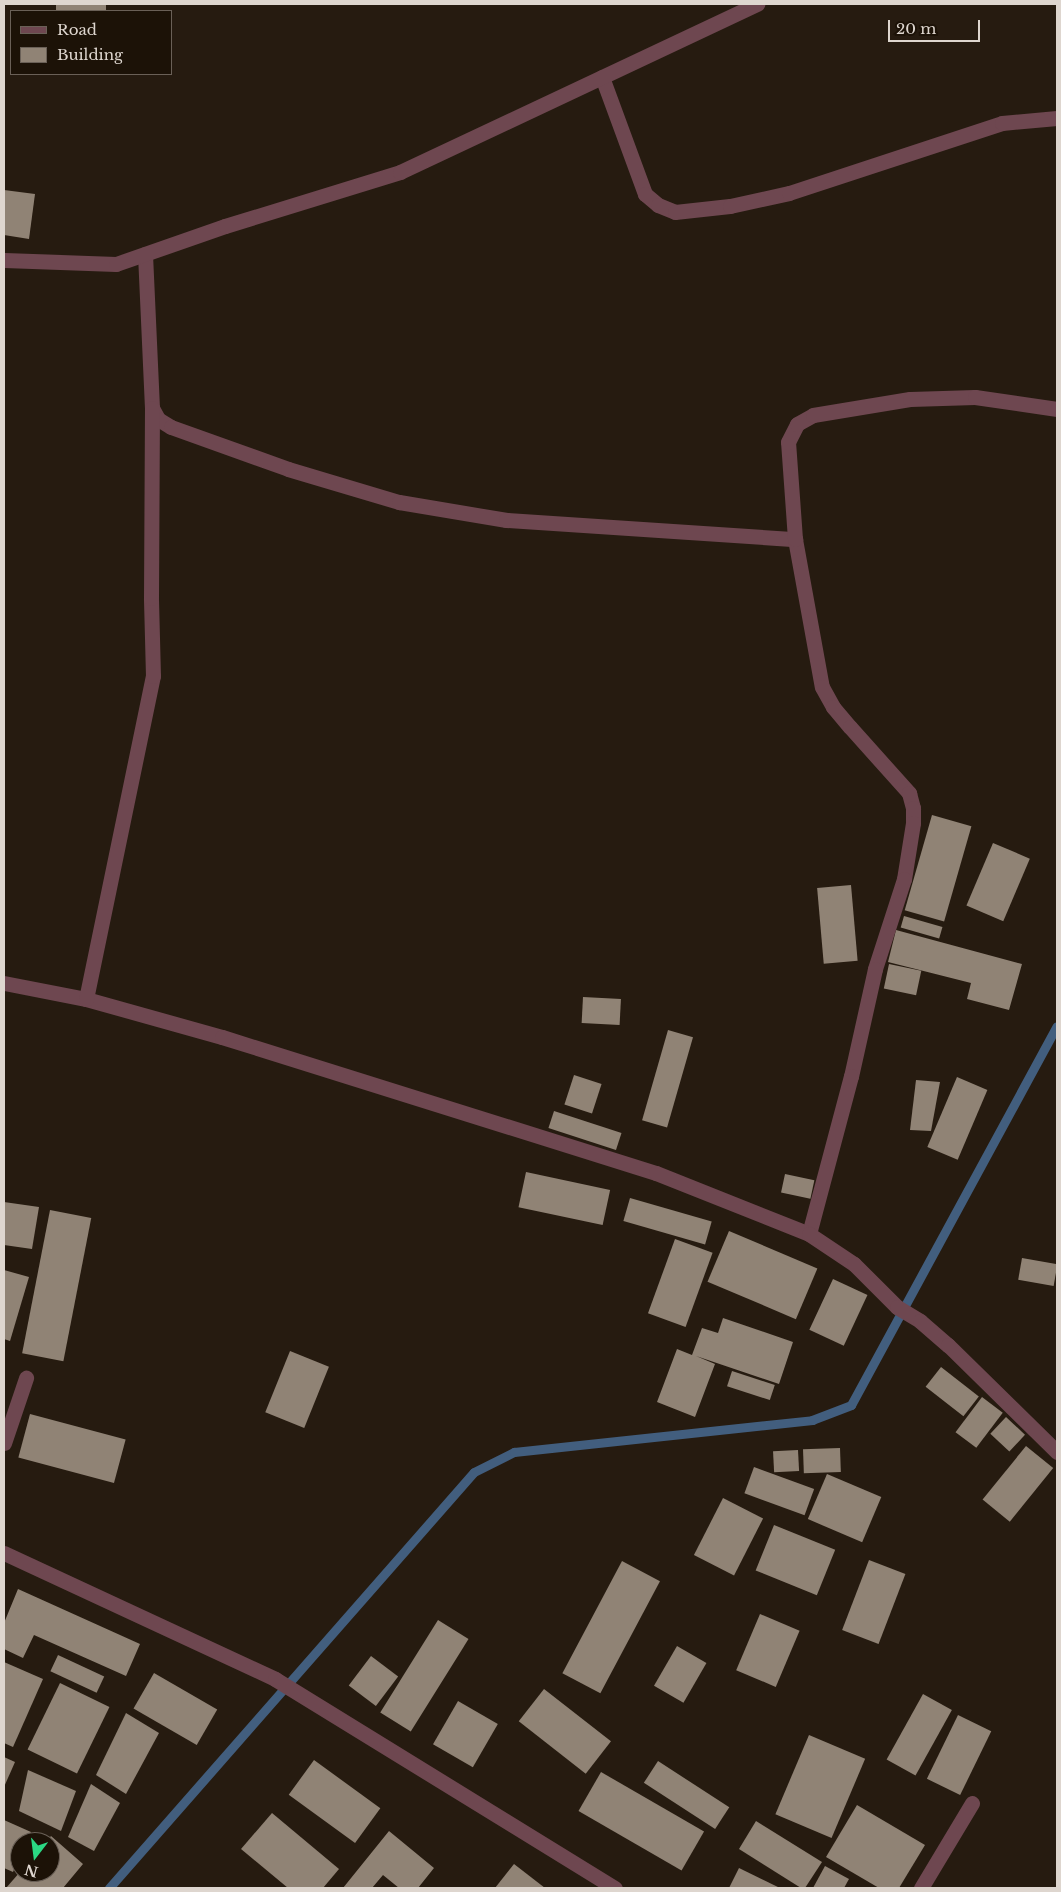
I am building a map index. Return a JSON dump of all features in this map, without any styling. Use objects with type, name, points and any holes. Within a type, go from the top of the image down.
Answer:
[{"type":"street","points":[[4,260],[116,264],[225,226],[400,172],[757,4]]},
{"type":"street","points":[[602,77],[645,194],[658,205],[675,212],[730,206],[789,193],[1002,123],[1057,118]]},
{"type":"street","points":[[86,999],[153,676],[151,598],[152,408],[145,254]]},
{"type":"street","points":[[809,1234],[844,1104],[875,969],[904,879],[914,823],[909,793],[833,707],[822,687],[795,539],[788,442],[797,424],[813,415],[910,399],[975,396],[1057,408]]},
{"type":"street","points":[[152,408],[158,419],[171,427],[288,469],[399,502],[506,520],[795,539]]},
{"type":"street","points":[[4,983],[86,999],[222,1037],[656,1173],[809,1234],[854,1264],[897,1307],[920,1321],[1057,1452]]},
{"type":"street","points":[[4,1443],[26,1378]]},
{"type":"street","points":[[4,1553],[275,1678],[615,1888]]},
{"type":"street","points":[[921,1888],[972,1803]]},
{"type":"building","points":[[56,4],[106,4],[106,10],[56,10]]},
{"type":"building","points":[[4,190],[35,194],[29,239],[4,235]]},
{"type":"building","points":[[932,815],[971,826],[944,921],[905,910]]},
{"type":"building","points":[[993,843],[1030,859],[1003,921],[966,906]]},
{"type":"building","points":[[851,885],[858,961],[824,964],[817,888]]},
{"type":"building","points":[[904,916],[942,927],[939,939],[901,928]]},
{"type":"building","points":[[896,930],[1022,964],[1009,1010],[967,999],[971,983],[888,962]]},
{"type":"building","points":[[889,964],[921,971],[916,995],[884,988]]},
{"type":"building","points":[[583,997],[621,999],[620,1025],[582,1023]]},
{"type":"building","points":[[668,1030],[693,1037],[667,1128],[642,1120]]},
{"type":"building","points":[[574,1075],[602,1084],[592,1113],[564,1104]]},
{"type":"building","points":[[957,1077],[987,1090],[958,1160],[927,1147]]},
{"type":"building","points":[[916,1080],[940,1082],[931,1131],[910,1130]]},
{"type":"building","points":[[554,1111],[622,1133],[616,1150],[548,1128]]},
{"type":"building","points":[[526,1172],[610,1190],[603,1225],[519,1207]]},
{"type":"building","points":[[785,1174],[814,1180],[810,1199],[781,1193]]},
{"type":"building","points":[[630,1198],[712,1221],[705,1244],[623,1221]]},
{"type":"building","points":[[4,1202],[39,1207],[32,1249],[4,1245]]},
{"type":"building","points":[[50,1210],[91,1218],[63,1361],[22,1353]]},
{"type":"building","points":[[729,1231],[817,1269],[796,1319],[708,1282]]},
{"type":"building","points":[[675,1239],[713,1253],[686,1327],[648,1313]]},
{"type":"building","points":[[1022,1258],[1057,1264],[1054,1286],[1018,1280]]},
{"type":"building","points":[[4,1270],[29,1277],[10,1341],[4,1339]]},
{"type":"building","points":[[833,1279],[867,1295],[844,1346],[809,1330]]},
{"type":"building","points":[[723,1318],[793,1342],[779,1384],[696,1356],[715,1364],[695,1417],[657,1402],[677,1349],[692,1355],[702,1328],[718,1333]]},
{"type":"building","points":[[290,1351],[329,1367],[304,1428],[265,1412]]},
{"type":"building","points":[[941,1367],[979,1397],[963,1416],[926,1387]]},
{"type":"building","points":[[732,1371],[775,1385],[770,1400],[727,1386]]},
{"type":"building","points":[[982,1397],[1003,1413],[976,1448],[956,1432]]},
{"type":"building","points":[[30,1414],[126,1440],[114,1483],[18,1457]]},
{"type":"building","points":[[1006,1417],[1025,1435],[1009,1452],[990,1434]]},
{"type":"building","points":[[1026,1446],[1053,1468],[1010,1522],[983,1500]]},
{"type":"building","points":[[840,1448],[841,1472],[804,1473],[803,1449]]},
{"type":"building","points":[[798,1450],[799,1471],[774,1472],[773,1451]]},
{"type":"building","points":[[754,1467],[814,1489],[805,1515],[744,1493]]},
{"type":"building","points":[[827,1474],[881,1497],[862,1542],[808,1519]]},
{"type":"building","points":[[723,1498],[763,1518],[734,1575],[694,1555]]},
{"type":"building","points":[[774,1525],[835,1550],[817,1595],[756,1570]]},
{"type":"building","points":[[869,1560],[905,1574],[879,1644],[842,1630]]},
{"type":"building","points":[[622,1561],[660,1581],[600,1693],[562,1673]]},
{"type":"building","points":[[18,1589],[140,1644],[126,1676],[34,1635],[23,1658],[4,1649],[4,1623]]},
{"type":"building","points":[[760,1614],[800,1631],[776,1687],[736,1670]]},
{"type":"building","points":[[438,1620],[469,1639],[411,1732],[380,1712]]},
{"type":"building","points":[[677,1646],[706,1663],[683,1703],[654,1686]]},
{"type":"building","points":[[58,1655],[104,1677],[97,1693],[50,1671]]},
{"type":"building","points":[[371,1656],[398,1676],[376,1706],[349,1686]]},
{"type":"building","points":[[4,1662],[43,1679],[13,1747],[4,1743]]},
{"type":"building","points":[[154,1673],[217,1710],[197,1745],[134,1709]]},
{"type":"building","points":[[60,1683],[109,1707],[77,1774],[28,1750]]},
{"type":"building","points":[[544,1689],[611,1741],[586,1774],[519,1721]]},
{"type":"building","points":[[923,1694],[952,1710],[916,1776],[887,1760]]},
{"type":"building","points":[[458,1701],[498,1724],[473,1767],[433,1744]]},
{"type":"building","points":[[126,1713],[159,1733],[126,1794],[96,1775]]},
{"type":"building","points":[[958,1715],[991,1731],[960,1795],[927,1779]]},
{"type":"building","points":[[809,1735],[865,1759],[832,1838],[775,1814]]},
{"type":"building","points":[[4,1757],[15,1762],[4,1787]]},
{"type":"building","points":[[314,1760],[380,1808],[355,1843],[289,1795]]},
{"type":"building","points":[[658,1761],[729,1807],[715,1829],[644,1783]]},
{"type":"building","points":[[28,1770],[76,1791],[61,1831],[19,1811]]},
{"type":"building","points":[[601,1772],[704,1832],[682,1870],[578,1811]]},
{"type":"building","points":[[91,1784],[120,1803],[94,1851],[68,1837]]},
{"type":"building","points":[[857,1805],[925,1845],[899,1888],[879,1888],[826,1857]]},
{"type":"building","points":[[272,1813],[339,1869],[323,1888],[288,1888],[241,1849]]},
{"type":"building","points":[[4,1820],[31,1832],[10,1832],[10,1871],[4,1868]]},
{"type":"building","points":[[756,1821],[822,1862],[805,1888],[801,1888],[739,1849]]},
{"type":"building","points":[[389,1831],[434,1868],[418,1888],[399,1888],[383,1875],[372,1888],[343,1888]]},
{"type":"building","points":[[60,1844],[83,1864],[63,1888],[6,1888],[11,1882],[60,1882]]},
{"type":"building","points":[[514,1864],[545,1888],[495,1888]]},
{"type":"building","points":[[825,1866],[849,1879],[844,1888],[813,1888]]},
{"type":"building","points":[[739,1868],[780,1888],[729,1888]]},
{"type":"waterway","points":[[109,1888],[474,1472],[514,1452],[812,1420],[851,1405],[1057,1026]]}]
